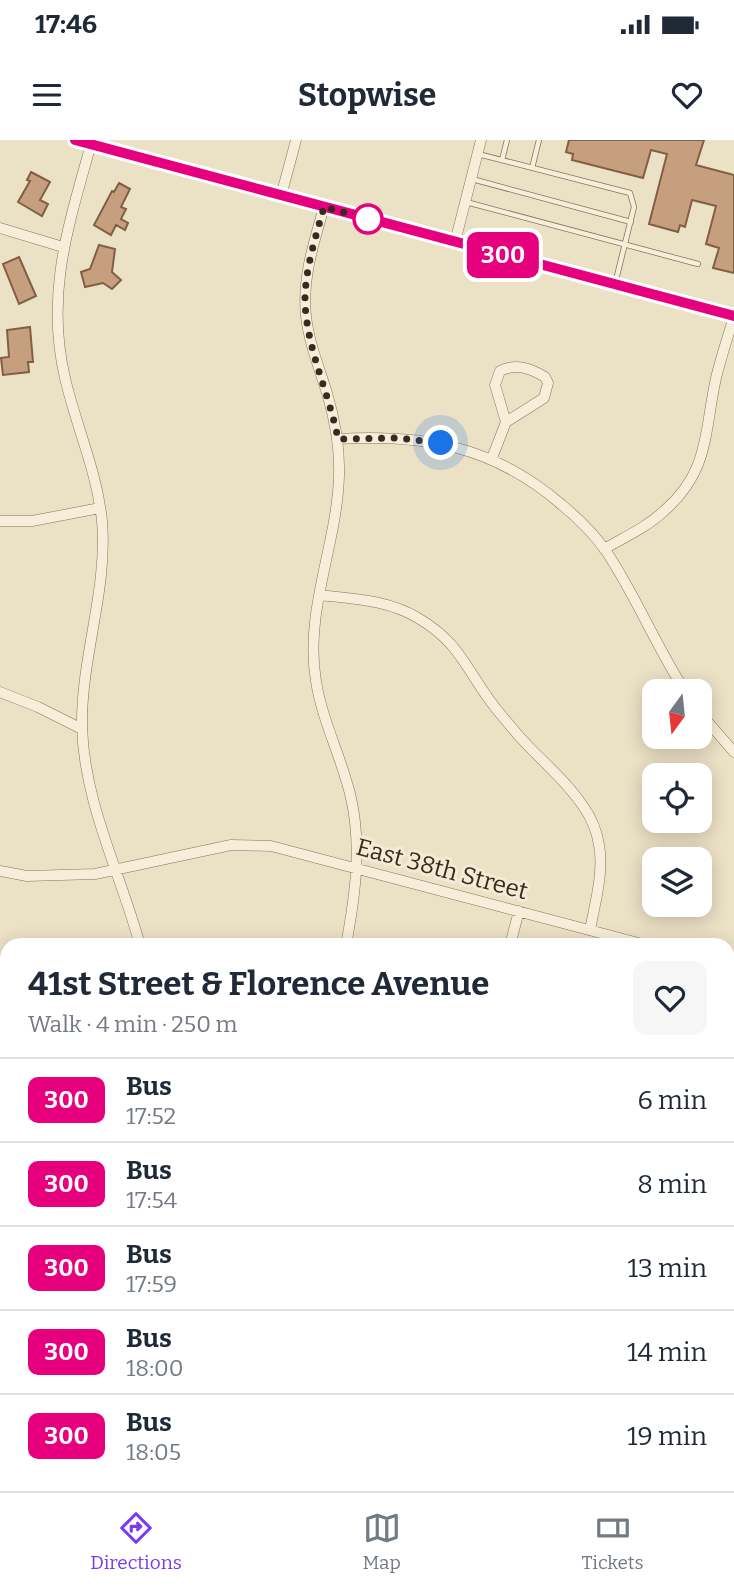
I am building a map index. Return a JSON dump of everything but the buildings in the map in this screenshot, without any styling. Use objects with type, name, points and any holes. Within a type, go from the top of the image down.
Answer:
[{"type":"main road","points":[[75,140],[112,145],[281,196],[734,316]]},
{"type":"street","points":[[281,196],[296,140]]},
{"type":"street","points":[[455,242],[481,140]]},
{"type":"street","points":[[90,144],[63,247],[57,302],[65,377],[90,461],[100,508],[103,550],[85,666],[82,729],[93,801],[138,938]]},
{"type":"street","points":[[324,207],[306,278],[306,316],[338,439],[337,503],[313,632],[316,681],[351,799],[356,831],[357,867],[347,938]]},
{"type":"street","points":[[0,228],[63,247]]},
{"type":"street","points":[[604,549],[666,510],[687,485],[698,466],[709,427],[716,379],[734,316]]},
{"type":"street","points":[[492,458],[506,422],[544,398],[548,383],[545,377],[515,366],[500,371],[495,385],[506,422]]},
{"type":"street","points":[[338,439],[376,437],[426,440],[456,446],[492,458],[528,478],[574,514],[604,549],[678,679]]},
{"type":"street","points":[[0,521],[32,521],[100,508]]},
{"type":"street","points":[[320,595],[375,601],[417,617],[439,632],[455,648],[490,701],[584,807],[600,847],[597,895],[590,930]]},
{"type":"street","points":[[0,692],[82,729]]},
{"type":"street","points":[[712,727],[734,752]]},
{"type":"street","name":"East 38th Street","points":[[0,871],[27,876],[95,874],[227,846],[271,846],[620,938]]},
{"type":"street","points":[[512,938],[519,911]]},
{"type":"lane","points":[[502,160],[508,140]]},
{"type":"lane","points":[[532,168],[540,140]]},
{"type":"lane","points":[[478,154],[630,193],[634,207],[615,284]]},
{"type":"lane","points":[[471,178],[631,222]]},
{"type":"lane","points":[[465,202],[698,264]]},
{"type":"bus line","name":"300","points":[[75,140],[734,316]]},
{"type":"route","points":[[368,219],[324,207],[306,278],[306,316],[311,343],[338,439],[376,437],[441,443]]}]
